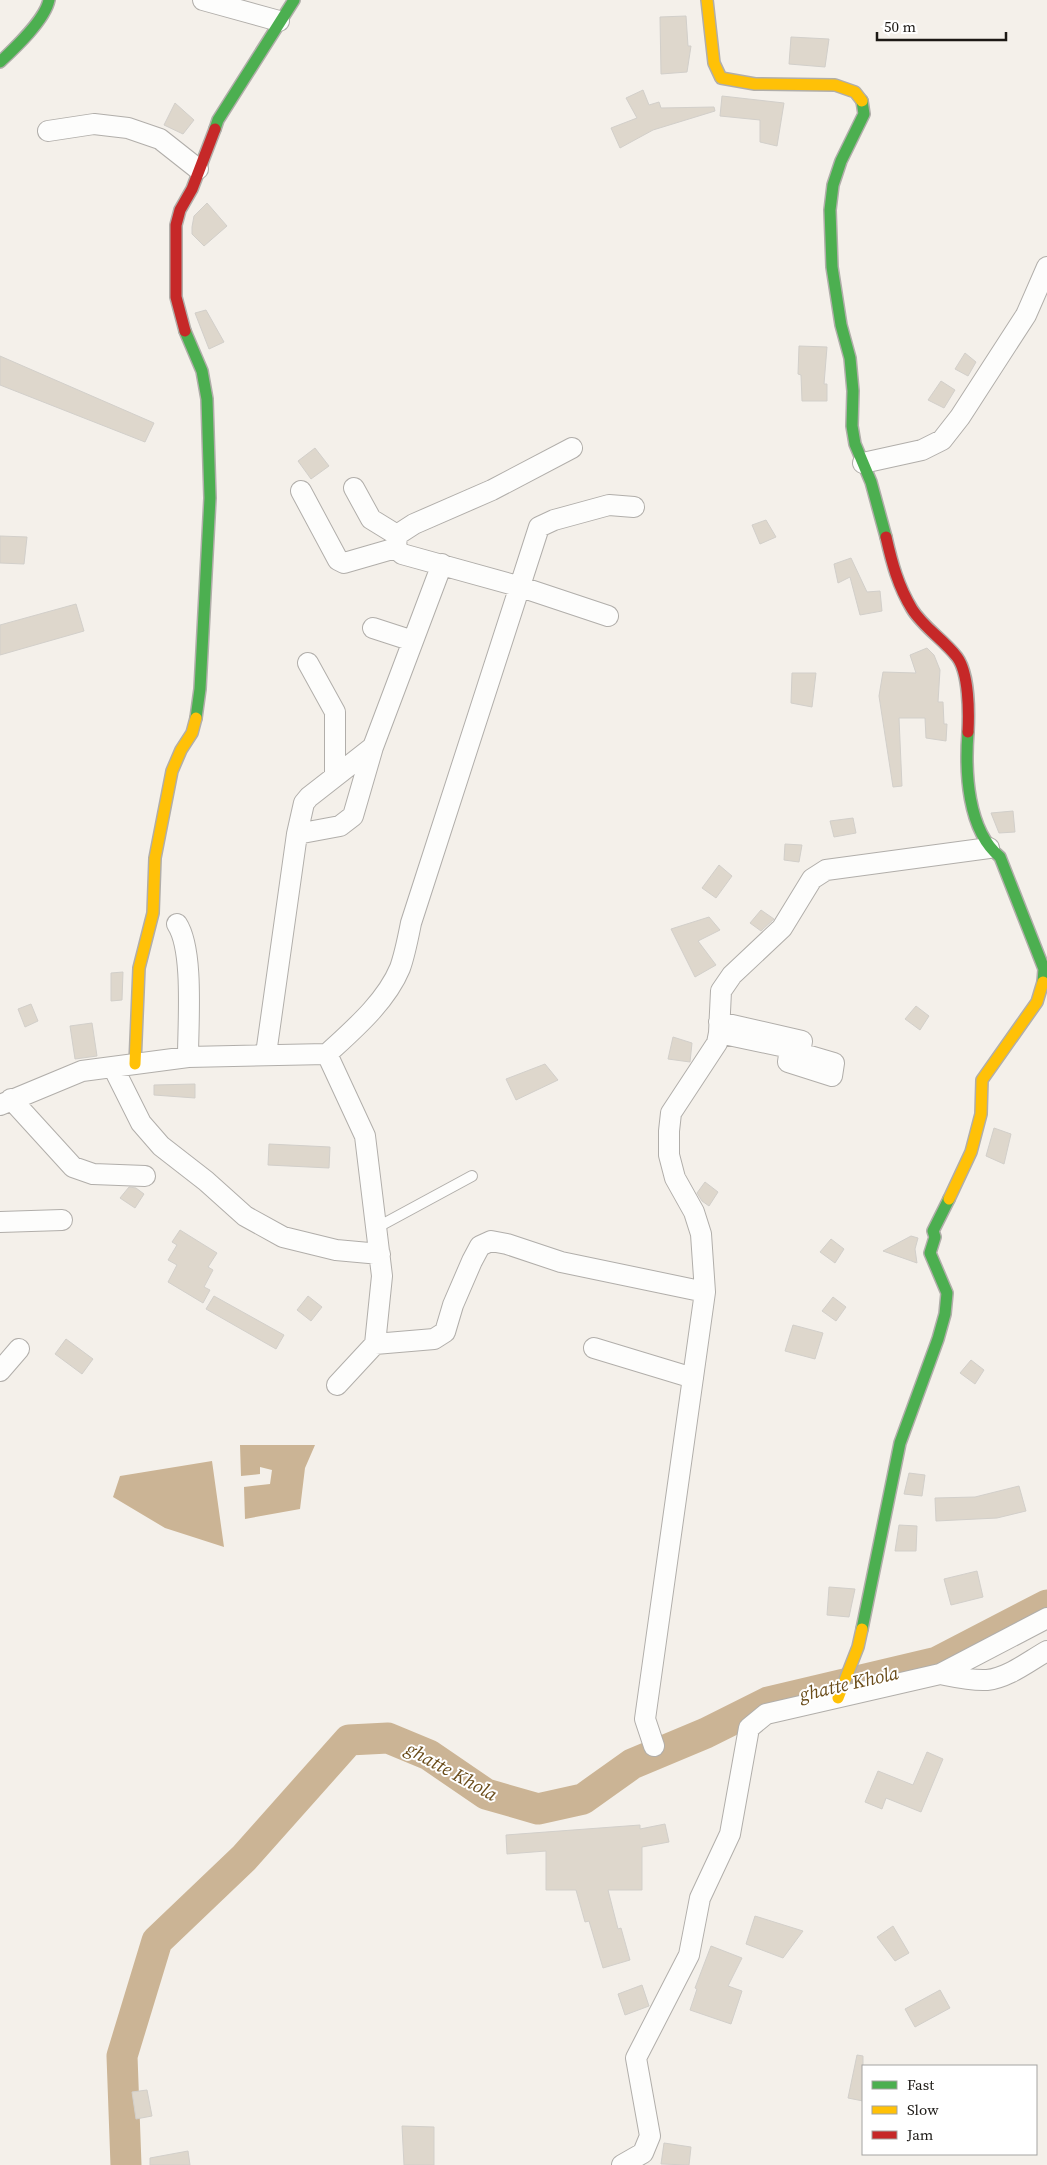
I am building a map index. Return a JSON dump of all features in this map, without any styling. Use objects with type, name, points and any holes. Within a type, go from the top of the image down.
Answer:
[{"type":"street","points":[[0,62],[12,51],[47,9],[49,0]]},
{"type":"street","points":[[203,0],[279,21]]},
{"type":"street","points":[[135,1064],[139,968],[153,913],[155,858],[172,771],[181,750],[192,733],[200,689],[210,498],[207,398],[202,371],[181,322],[176,297],[176,225],[218,120],[294,0]]},
{"type":"street","points":[[706,0],[714,63],[722,78],[755,84],[835,85],[855,92],[863,102],[864,114],[848,144],[833,185],[830,243],[841,325],[850,358],[853,390],[852,426],[855,444],[871,482],[898,584],[913,611],[958,658],[966,683],[969,717],[966,748],[969,790],[978,828],[989,848],[1000,857],[1044,970],[1042,989],[1028,1016],[982,1080],[981,1114],[971,1152],[933,1231],[935,1237],[930,1254],[948,1293],[945,1314],[938,1339],[900,1443],[858,1647],[838,1698]]},
{"type":"street","points":[[48,131],[94,124],[128,128],[160,139],[198,169]]},
{"type":"street","points":[[863,463],[922,450],[942,440],[960,417],[1026,316],[1047,267]]},
{"type":"street","points":[[301,491],[338,560],[344,563],[396,541],[414,524],[492,490],[572,448]]},
{"type":"street","points":[[354,488],[371,519],[396,541],[402,554],[521,587],[608,616]]},
{"type":"street","points":[[145,1176],[93,1174],[73,1167],[5,1102],[82,1071],[113,1066],[188,1056],[327,1054],[352,1031],[385,993],[399,970],[411,923],[539,527],[554,520],[609,505],[634,507]]},
{"type":"street","points":[[297,834],[340,826],[353,816],[374,747],[442,564]]},
{"type":"street","points":[[373,628],[413,641]]},
{"type":"street","points":[[308,663],[335,712],[335,776]]},
{"type":"street","points":[[266,1054],[297,834],[304,803],[335,776],[374,747]]},
{"type":"street","points":[[654,1746],[645,1719],[705,1292],[701,1234],[694,1212],[675,1178],[669,1155],[671,1113],[717,1043],[721,991],[732,975],[782,928],[812,879],[826,870],[989,848]]},
{"type":"street","points":[[177,924],[182,932],[187,951],[188,1056]]},
{"type":"street","points":[[719,1028],[802,1041],[800,1053],[834,1063],[832,1076],[788,1062],[790,1048],[719,1028]]},
{"type":"street","points":[[327,1054],[365,1136],[382,1276],[375,1344],[337,1385]]},
{"type":"street","points":[[113,1066],[141,1123],[146,1129],[161,1146],[206,1181],[245,1216],[283,1237],[336,1250],[380,1254]]},
{"type":"street","points":[[0,1222],[62,1220]]},
{"type":"street","points":[[375,1344],[434,1339],[445,1332],[472,1261],[480,1246],[491,1241],[507,1244],[561,1262],[705,1292]]},
{"type":"street","points":[[594,1348],[693,1378]]},
{"type":"street","points":[[0,1371],[20,1349]]},
{"type":"street","points":[[622,2165],[643,2153],[650,2136],[636,2058],[689,1956],[700,1898],[730,1834],[749,1728],[766,1714],[940,1674],[1047,1618]]},
{"type":"street","points":[[940,1674],[976,1680],[989,1680],[1047,1651]]},
{"type":"lane","points":[[376,1228],[472,1176]]},
{"type":"shaded area","points":[[240,1445],[315,1445],[305,1468],[300,1509],[245,1519],[244,1487],[270,1484],[272,1470],[260,1467],[260,1474],[241,1476]]},
{"type":"shaded area","points":[[212,1461],[224,1547],[165,1528],[113,1497],[120,1476]]},
{"type":"building","points":[[686,16],[688,46],[691,46],[687,72],[661,74],[660,17]]},
{"type":"building","points":[[791,37],[829,39],[825,67],[789,64]]},
{"type":"building","points":[[643,90],[649,105],[659,102],[661,108],[714,107],[715,111],[653,130],[620,148],[611,128],[637,118],[626,98]]},
{"type":"building","points":[[722,96],[784,103],[777,146],[760,142],[760,120],[720,116]]},
{"type":"building","points":[[175,103],[194,120],[183,134],[164,125]]},
{"type":"building","points":[[207,203],[227,226],[204,246],[192,234],[192,227],[194,216]]},
{"type":"building","points":[[206,310],[224,342],[209,349],[195,313]]},
{"type":"building","points":[[799,346],[827,347],[824,384],[827,384],[827,401],[802,401],[801,375],[798,374]]},
{"type":"building","points":[[965,353],[976,362],[968,376],[955,369]]},
{"type":"building","points":[[0,356],[154,423],[145,442],[0,385]]},
{"type":"building","points":[[941,381],[955,390],[944,408],[928,400]]},
{"type":"building","points":[[315,448],[329,466],[311,479],[298,461]]},
{"type":"building","points":[[766,520],[776,537],[760,544],[752,525]]},
{"type":"building","points":[[0,536],[27,537],[24,564],[0,563]]},
{"type":"building","points":[[851,558],[867,592],[880,591],[882,611],[860,615],[850,577],[838,583],[834,564]]},
{"type":"building","points":[[76,604],[84,631],[0,655],[0,625]]},
{"type":"building","points":[[927,648],[934,655],[940,670],[938,702],[943,702],[944,724],[947,724],[946,741],[926,738],[925,718],[899,718],[902,786],[893,787],[879,696],[883,672],[916,673],[910,655]]},
{"type":"building","points":[[792,673],[816,673],[812,707],[791,703]]},
{"type":"building","points":[[1013,811],[1015,832],[999,833],[991,813]]},
{"type":"building","points":[[853,818],[856,833],[834,837],[830,821]]},
{"type":"building","points":[[785,844],[802,845],[799,862],[784,860]]},
{"type":"building","points":[[719,865],[732,876],[716,898],[702,888]]},
{"type":"building","points":[[761,910],[774,919],[761,931],[750,923]]},
{"type":"building","points":[[709,917],[720,930],[698,941],[716,965],[695,977],[671,929]]},
{"type":"building","points":[[123,972],[122,1000],[111,1001],[111,973]]},
{"type":"building","points":[[31,1004],[38,1021],[25,1027],[18,1009]]},
{"type":"building","points":[[916,1006],[929,1016],[920,1030],[905,1019]]},
{"type":"building","points":[[92,1023],[97,1056],[75,1059],[70,1026]]},
{"type":"building","points":[[673,1037],[692,1043],[690,1062],[668,1059]]},
{"type":"building","points":[[545,1064],[558,1080],[516,1100],[506,1079]]},
{"type":"building","points":[[195,1084],[195,1098],[154,1095],[154,1085]]},
{"type":"building","points":[[994,1128],[1011,1134],[1004,1164],[986,1156]]},
{"type":"building","points":[[269,1144],[330,1147],[329,1168],[268,1165]]},
{"type":"building","points":[[705,1182],[718,1192],[709,1206],[702,1201],[697,1193]]},
{"type":"building","points":[[129,1187],[136,1188],[144,1194],[135,1208],[120,1198]]},
{"type":"building","points":[[180,1230],[217,1253],[208,1267],[213,1270],[204,1287],[210,1290],[203,1303],[168,1282],[177,1265],[168,1260],[177,1245],[172,1242]]},
{"type":"building","points":[[911,1236],[918,1238],[915,1249],[917,1263],[883,1251]]},
{"type":"building","points":[[831,1239],[844,1249],[835,1263],[820,1252]]},
{"type":"building","points":[[214,1296],[284,1335],[276,1349],[206,1309]]},
{"type":"building","points":[[308,1296],[322,1307],[311,1321],[297,1310]]},
{"type":"building","points":[[833,1297],[846,1307],[836,1321],[822,1311]]},
{"type":"building","points":[[793,1325],[823,1333],[815,1359],[785,1351]]},
{"type":"building","points":[[66,1339],[93,1359],[82,1374],[55,1354]]},
{"type":"building","points":[[971,1360],[984,1370],[975,1384],[960,1373]]},
{"type":"building","points":[[909,1473],[925,1475],[922,1496],[904,1494]]},
{"type":"building","points":[[1019,1486],[1026,1511],[997,1518],[936,1521],[935,1498],[975,1497]]},
{"type":"building","points":[[899,1525],[917,1526],[916,1551],[895,1551]]},
{"type":"building","points":[[977,1571],[983,1597],[951,1605],[944,1579]]},
{"type":"building","points":[[829,1587],[855,1589],[849,1617],[827,1615]]},
{"type":"building","points":[[927,1752],[943,1759],[921,1812],[886,1798],[882,1809],[865,1802],[878,1771],[913,1785]]},
{"type":"building","points":[[665,1824],[669,1842],[642,1847],[642,1890],[608,1890],[618,1929],[621,1928],[630,1960],[603,1968],[589,1921],[585,1922],[576,1890],[546,1890],[546,1851],[507,1854],[506,1835],[640,1825],[640,1829]]},
{"type":"building","points":[[755,1916],[803,1931],[783,1958],[746,1944]]},
{"type":"building","points":[[893,1926],[909,1953],[895,1961],[877,1937]]},
{"type":"building","points":[[711,1946],[742,1958],[728,1986],[742,1991],[731,2024],[690,2010],[697,1989],[695,1988]]},
{"type":"building","points":[[642,1985],[649,2006],[625,2015],[618,1994]]},
{"type":"building","points":[[940,1990],[950,2008],[915,2027],[905,2009]]},
{"type":"building","points":[[857,2055],[863,2056],[862,2101],[848,2098]]},
{"type":"building","points":[[147,2090],[152,2116],[136,2119],[132,2092]]},
{"type":"building","points":[[402,2126],[434,2127],[434,2165],[404,2165]]},
{"type":"building","points":[[664,2143],[691,2147],[689,2165],[661,2164]]},
{"type":"building","points":[[188,2151],[190,2165],[150,2165],[150,2158]]},
{"type":"waterway","name":"ghatte Khola","points":[[126,2165],[122,2056],[157,1941],[244,1858],[349,1740],[388,1738],[429,1755],[486,1794],[538,1809],[583,1799],[632,1764],[706,1733],[768,1702],[937,1662],[1047,1605]]},
{"type":"traffic: fast","points":[[0,62],[36,25],[49,0]]},
{"type":"traffic: fast","points":[[215,129],[218,120],[294,0]]},
{"type":"traffic: fast","points":[[862,101],[864,114],[841,161],[833,185],[830,210],[832,267],[841,325],[850,358],[853,391],[852,426],[855,444],[871,482],[886,537]]},
{"type":"traffic: fast","points":[[185,331],[202,371],[207,399],[210,498],[200,689],[196,718]]},
{"type":"traffic: fast","points":[[968,732],[968,782],[975,816],[981,832],[1000,857],[1044,969],[1043,982]]},
{"type":"traffic: fast","points":[[862,1629],[900,1443],[938,1339],[945,1314],[947,1293],[930,1253],[935,1237],[933,1231],[949,1199]]},
{"type":"traffic: slow","points":[[707,0],[714,63],[721,78],[755,84],[835,85],[855,92],[862,101]]},
{"type":"traffic: slow","points":[[135,1064],[139,968],[153,913],[155,858],[172,771],[181,750],[192,733],[196,718]]},
{"type":"traffic: slow","points":[[949,1199],[971,1152],[981,1114],[982,1080],[1037,1002],[1043,982]]},
{"type":"traffic: slow","points":[[838,1698],[858,1647],[862,1629]]},
{"type":"traffic: jam","points":[[185,331],[176,297],[176,225],[180,210],[192,189],[215,129]]},
{"type":"traffic: jam","points":[[886,537],[896,574],[912,609],[922,622],[952,651],[961,664],[966,682],[968,732]]}]
